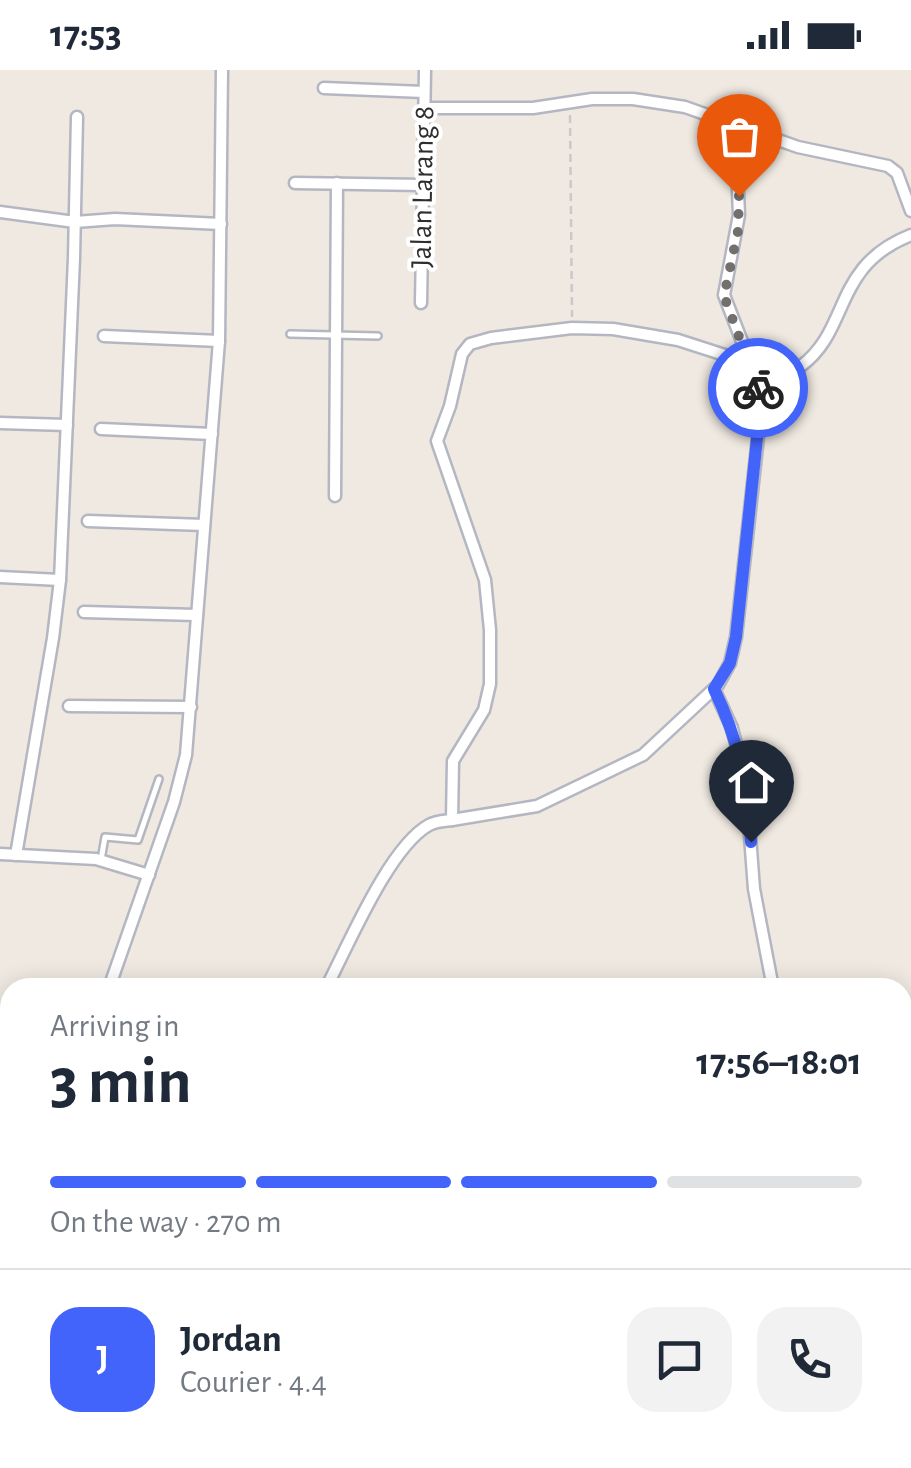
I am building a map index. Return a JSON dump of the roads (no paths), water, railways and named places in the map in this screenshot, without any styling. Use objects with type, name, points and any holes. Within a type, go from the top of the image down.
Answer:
[{"type":"street","points":[[113,978],[183,774],[219,340],[222,70]]},
{"type":"street","name":"Jalan Larang 8","points":[[421,303],[425,70]]},
{"type":"street","points":[[324,88],[424,92]]},
{"type":"street","points":[[423,108],[533,108],[570,102],[633,100],[685,107],[798,148],[888,166],[896,173],[911,211]]},
{"type":"street","points":[[16,855],[60,580],[77,117]]},
{"type":"street","points":[[331,978],[375,890],[415,835],[432,822],[537,806],[629,764],[658,745],[714,689],[730,663],[760,410],[752,364],[724,296],[739,215],[734,123]]},
{"type":"street","points":[[295,183],[423,185]]},
{"type":"street","points":[[335,496],[337,184]]},
{"type":"street","points":[[0,212],[76,222],[115,219],[220,224]]},
{"type":"street","points":[[452,820],[453,761],[484,710],[490,684],[486,580],[438,441],[462,354],[470,344],[490,338],[572,328],[640,331],[752,364],[781,370],[801,366],[811,359],[860,270],[894,241],[911,235]]},
{"type":"street","points":[[104,336],[219,340]]},
{"type":"street","points":[[0,423],[67,425]]},
{"type":"street","points":[[101,429],[212,434]]},
{"type":"street","points":[[88,521],[204,525]]},
{"type":"street","points":[[0,576],[60,580]]},
{"type":"street","points":[[84,612],[197,616]]},
{"type":"street","points":[[714,689],[732,728],[746,783],[754,889],[770,978]]},
{"type":"street","points":[[69,706],[191,707]]},
{"type":"street","points":[[0,854],[101,860],[149,874]]},
{"type":"lane","points":[[290,334],[378,336]]},
{"type":"lane","points":[[101,860],[105,836],[138,840],[159,778]]}]
